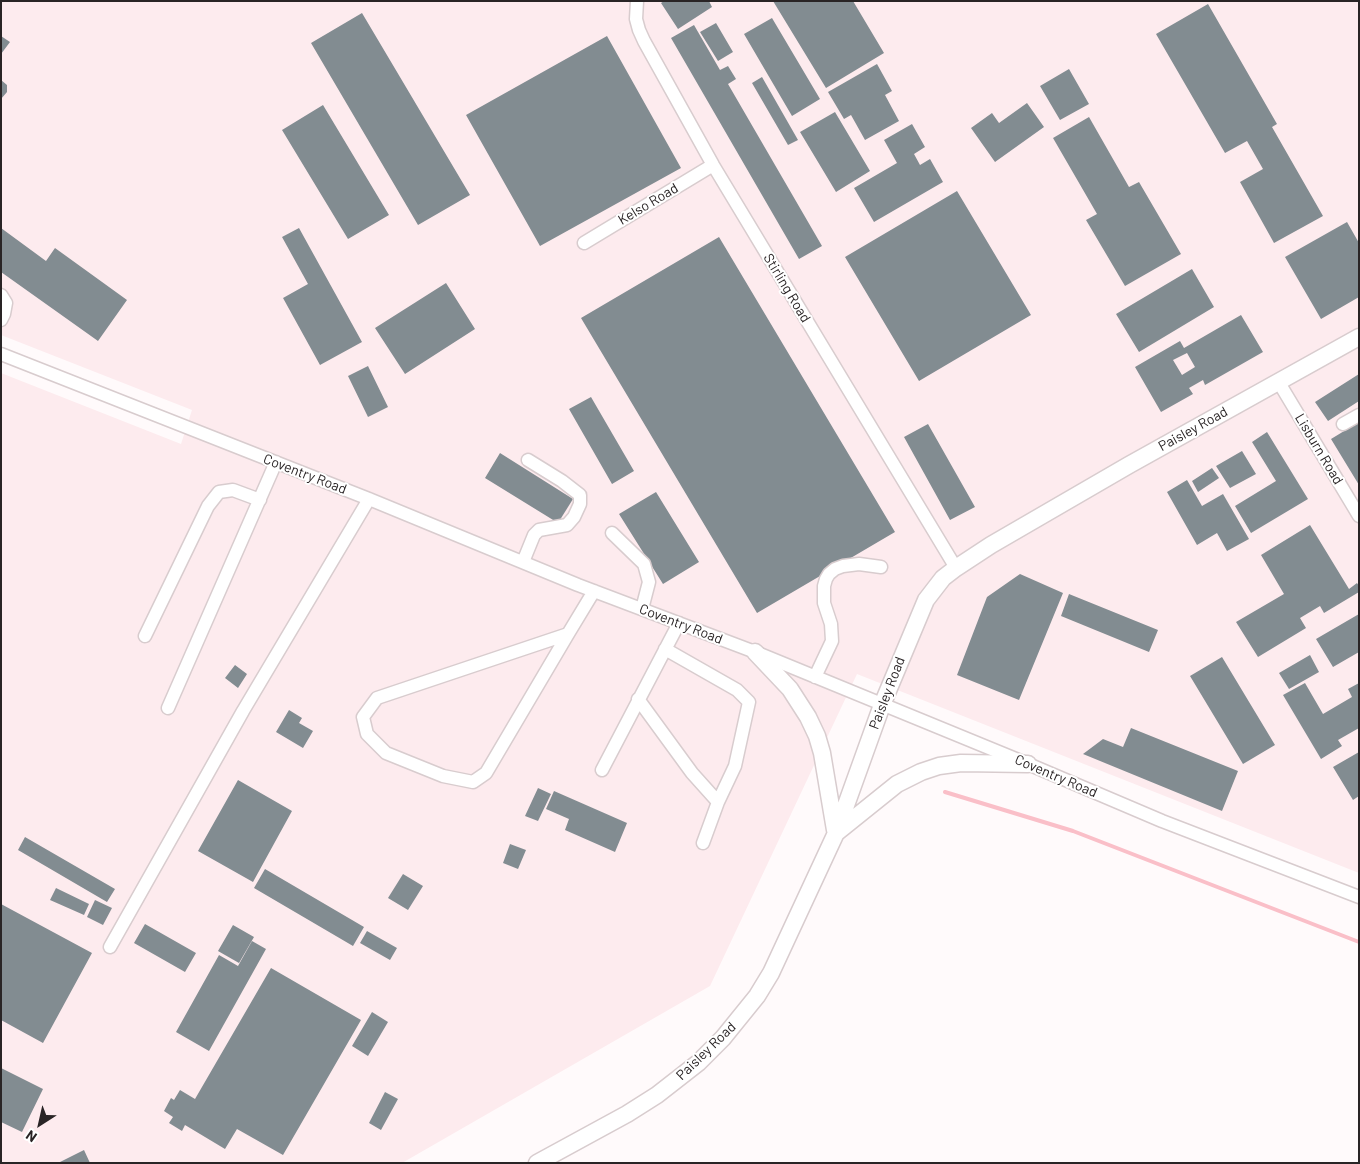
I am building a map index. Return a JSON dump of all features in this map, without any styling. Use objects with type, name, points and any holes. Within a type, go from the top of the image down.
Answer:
[{"type":"main road","name":"Paisley Road","points":[[536,1163],[627,1114],[657,1095],[698,1062],[723,1038],[757,996],[771,973],[836,833],[907,642],[926,600],[943,578],[991,545],[1128,465],[1359,338]]},
{"type":"main road","points":[[755,652],[790,689],[808,717],[817,736],[822,753],[836,833],[898,784],[921,772],[939,766],[961,763],[1028,764]]},
{"type":"street","name":"Stirling Road","points":[[637,1],[636,19],[644,41],[713,165],[956,568]]},
{"type":"street","name":"Kelso Road","points":[[584,243],[713,165]]},
{"type":"street","points":[[1,295],[6,303],[1,320]]},
{"type":"street","name":"Coventry Road","points":[[1,354],[369,499],[594,591],[755,652],[1162,821],[1359,897]]},
{"type":"street","name":"Lisburn Road","points":[[1278,381],[1359,516]]},
{"type":"street","points":[[1343,424],[1359,415]]},
{"type":"street","points":[[523,562],[534,535],[539,530],[545,528],[558,528],[567,525],[574,517],[580,504],[580,495],[562,481],[528,460]]},
{"type":"street","points":[[168,708],[276,462]]},
{"type":"street","points":[[145,636],[208,506],[219,492],[233,490],[260,500]]},
{"type":"street","points":[[110,947],[243,712],[369,499]]},
{"type":"street","points":[[612,532],[644,564],[649,582],[642,609]]},
{"type":"street","points":[[815,677],[832,641],[831,624],[824,603],[824,586],[829,574],[843,566],[859,564],[881,568]]},
{"type":"street","points":[[568,634],[377,698],[363,717],[367,734],[386,753],[443,776],[473,782],[486,773],[594,591]]},
{"type":"street","points":[[602,770],[679,623]]},
{"type":"street","points":[[665,649],[738,690],[749,702],[735,766],[718,802],[703,843]]},
{"type":"street","points":[[638,699],[692,773],[718,802]]},
{"type":"shaded area","points":[[1,1],[1359,1],[1359,873],[857,674],[710,986],[402,1163],[1,1163],[1,373],[181,444],[192,410],[1,335]]},
{"type":"building","points":[[664,1],[709,1],[712,7],[678,29],[661,3]]},
{"type":"building","points":[[773,1],[853,1],[884,53],[826,88]]},
{"type":"building","points":[[1208,4],[1277,124],[1272,127],[1323,216],[1274,243],[1240,182],[1263,169],[1247,141],[1225,153],[1156,34]]},
{"type":"building","points":[[362,13],[470,195],[418,225],[311,43]]},
{"type":"building","points":[[772,18],[820,99],[792,116],[744,34]]},
{"type":"building","points":[[716,23],[733,52],[718,61],[700,32]]},
{"type":"building","points":[[694,25],[720,70],[728,66],[736,79],[728,84],[822,246],[799,259],[671,38]]},
{"type":"building","points":[[1,36],[10,42],[1,54]]},
{"type":"building","points":[[607,36],[681,168],[540,246],[466,115]]},
{"type":"building","points":[[877,64],[892,91],[885,95],[899,121],[865,140],[851,115],[844,119],[828,92]]},
{"type":"building","points":[[1069,69],[1089,104],[1060,120],[1040,86]]},
{"type":"building","points":[[762,77],[798,140],[788,145],[752,83]]},
{"type":"building","points":[[1,80],[7,85],[7,92],[1,99]]},
{"type":"building","points":[[1027,103],[1044,127],[995,162],[971,128],[992,113],[999,123]]},
{"type":"building","points":[[323,105],[389,215],[348,239],[282,130]]},
{"type":"building","points":[[835,112],[870,171],[836,192],[800,132]]},
{"type":"building","points":[[1089,117],[1129,187],[1139,182],[1181,254],[1125,286],[1086,220],[1097,214],[1053,138]]},
{"type":"building","points":[[912,124],[925,147],[914,154],[920,165],[930,159],[943,182],[874,222],[854,188],[897,163],[884,140]]},
{"type":"building","points":[[957,191],[1031,315],[919,381],[845,257]]},
{"type":"building","points":[[1347,222],[1359,243],[1359,297],[1321,319],[1285,257]]},
{"type":"building","points":[[1,228],[46,261],[55,248],[127,300],[98,341],[1,272]]},
{"type":"building","points":[[299,228],[362,342],[320,365],[283,298],[308,284],[282,237]]},
{"type":"building","points":[[719,237],[895,532],[757,613],[581,318]]},
{"type":"building","points":[[1192,269],[1214,307],[1139,352],[1116,314]]},
{"type":"building","points":[[446,283],[475,329],[405,374],[375,328]]},
{"type":"building","points":[[1241,315],[1263,352],[1205,385],[1203,380],[1189,388],[1193,394],[1161,412],[1135,367],[1180,341],[1184,348]],"holes":[[[1187,353],[1195,367],[1182,375],[1173,360]]]},
{"type":"building","points":[[368,366],[388,407],[368,417],[348,376]]},
{"type":"building","points":[[1359,374],[1359,401],[1328,421],[1315,402]]},
{"type":"building","points":[[591,397],[634,471],[612,484],[569,409]]},
{"type":"building","points":[[1359,422],[1359,485],[1331,439]]},
{"type":"building","points":[[928,424],[975,507],[950,520],[904,437]]},
{"type":"building","points":[[1267,432],[1308,499],[1251,533],[1235,506],[1276,481],[1252,442]]},
{"type":"building","points":[[1242,451],[1256,474],[1230,488],[1216,466]]},
{"type":"building","points":[[500,453],[573,499],[558,523],[485,478]]},
{"type":"building","points":[[1212,468],[1219,478],[1198,492],[1192,481]]},
{"type":"building","points":[[1187,480],[1202,506],[1223,494],[1249,539],[1227,551],[1217,533],[1197,545],[1167,492]]},
{"type":"building","points":[[656,492],[699,562],[663,584],[619,514]]},
{"type":"building","points":[[1310,525],[1349,589],[1357,583],[1359,592],[1324,613],[1320,606],[1300,618],[1306,628],[1258,657],[1236,622],[1284,594],[1261,555]]},
{"type":"building","points":[[1020,574],[1063,593],[1019,700],[957,675],[987,597]]},
{"type":"building","points":[[1069,594],[1158,630],[1149,652],[1061,616]]},
{"type":"building","points":[[1359,614],[1359,652],[1333,667],[1316,639]]},
{"type":"building","points":[[1310,655],[1319,672],[1289,689],[1279,673]]},
{"type":"building","points":[[1222,657],[1275,745],[1243,764],[1190,676]]},
{"type":"building","points":[[235,665],[247,674],[238,688],[225,678]]},
{"type":"building","points":[[1305,683],[1323,714],[1352,697],[1348,689],[1359,683],[1359,728],[1338,740],[1342,746],[1321,759],[1283,695]]},
{"type":"building","points":[[289,710],[302,718],[299,723],[313,731],[303,748],[276,732]]},
{"type":"building","points":[[1131,728],[1238,771],[1222,811],[1083,754],[1103,739],[1123,747]]},
{"type":"building","points":[[1359,752],[1359,796],[1353,800],[1333,767]]},
{"type":"building","points":[[238,780],[292,811],[253,882],[198,851]]},
{"type":"building","points":[[538,788],[551,794],[538,821],[525,816]]},
{"type":"building","points":[[554,791],[627,823],[615,852],[565,830],[569,819],[546,809]]},
{"type":"building","points":[[25,837],[115,889],[107,902],[18,850]]},
{"type":"building","points":[[510,844],[526,850],[518,869],[503,863]]},
{"type":"building","points":[[265,869],[364,927],[353,946],[254,888]]},
{"type":"building","points":[[403,874],[423,886],[408,910],[388,898]]},
{"type":"building","points":[[56,888],[89,904],[84,915],[50,900]]},
{"type":"building","points":[[95,900],[112,908],[103,925],[87,917]]},
{"type":"building","points":[[1,904],[92,953],[43,1043],[1,1020]]},
{"type":"building","points":[[145,924],[196,953],[185,972],[134,943]]},
{"type":"building","points":[[233,925],[254,937],[239,963],[218,951]]},
{"type":"building","points":[[367,931],[397,948],[390,960],[360,943]]},
{"type":"building","points":[[252,941],[266,949],[209,1051],[176,1032],[219,955],[238,966]]},
{"type":"building","points":[[271,968],[361,1020],[283,1155],[237,1129],[225,1149],[185,1125],[182,1131],[169,1123],[173,1117],[164,1111],[171,1098],[174,1100],[180,1090],[195,1099]]},
{"type":"building","points":[[372,1012],[388,1022],[368,1056],[352,1046]]},
{"type":"building","points":[[1,1068],[43,1089],[22,1132],[1,1122]]},
{"type":"building","points":[[385,1092],[398,1099],[381,1130],[369,1123]]},
{"type":"building","points":[[84,1150],[90,1163],[58,1163]]},
{"type":"waterway","points":[[945,792],[1073,831],[1359,942]]}]
